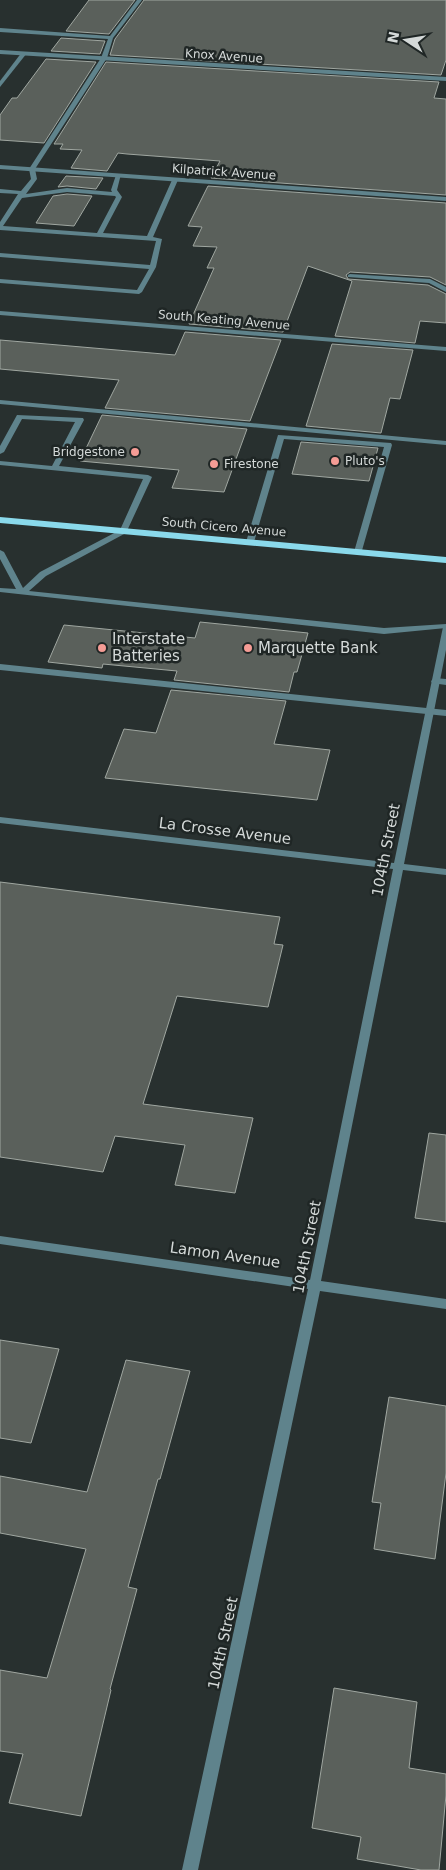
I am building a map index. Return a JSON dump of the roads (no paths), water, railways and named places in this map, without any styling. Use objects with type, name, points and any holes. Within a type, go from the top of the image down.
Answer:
[{"type":"main road","name":"South Cicero Avenue","points":[[0,520],[446,560]]},
{"type":"street","points":[[0,281],[139,292],[154,267],[159,239],[0,227],[34,179],[32,169],[104,58],[111,38],[140,0]]},
{"type":"street","points":[[0,30],[111,38]]},
{"type":"street","name":"Knox Avenue","points":[[0,52],[446,79]]},
{"type":"street","points":[[0,85],[24,53]]},
{"type":"street","name":"Kilpatrick Avenue","points":[[0,167],[446,199]]},
{"type":"street","points":[[99,235],[119,197],[114,187],[119,175]]},
{"type":"street","points":[[149,238],[175,180]]},
{"type":"street","points":[[0,191],[29,196],[67,190],[117,194]]},
{"type":"street","points":[[0,212],[9,212]]},
{"type":"street","points":[[0,255],[154,267]]},
{"type":"street","points":[[350,276],[430,281],[446,290]]},
{"type":"street","name":"South Keating Avenue","points":[[0,313],[446,349]]},
{"type":"street","points":[[0,402],[446,443]]},
{"type":"street","points":[[54,468],[85,410]]},
{"type":"street","points":[[0,452],[20,417],[80,420]]},
{"type":"street","points":[[250,542],[281,437],[388,445],[358,552]]},
{"type":"street","points":[[0,464],[148,477],[123,531],[42,574],[22,592]]},
{"type":"street","points":[[0,552],[22,592]]},
{"type":"street","points":[[0,590],[384,631],[446,628]]},
{"type":"street","name":"104th Street","points":[[190,1870],[315,1284],[429,712],[441,681],[446,628]]},
{"type":"street","points":[[0,667],[446,713]]},
{"type":"street","name":"La Crosse Avenue","points":[[0,820],[446,872]]},
{"type":"street","name":"Lamon Avenue","points":[[0,1240],[446,1304]]},
{"type":"place","name":"Bridgestone","points":[[135,452]]},
{"type":"place","name":"Pluto's","points":[[335,461]]},
{"type":"place","name":"Firestone","points":[[214,464]]},
{"type":"place","name":"Interstate Batteries","points":[[102,648]]},
{"type":"place","name":"Marquette Bank","points":[[248,648]]}]
